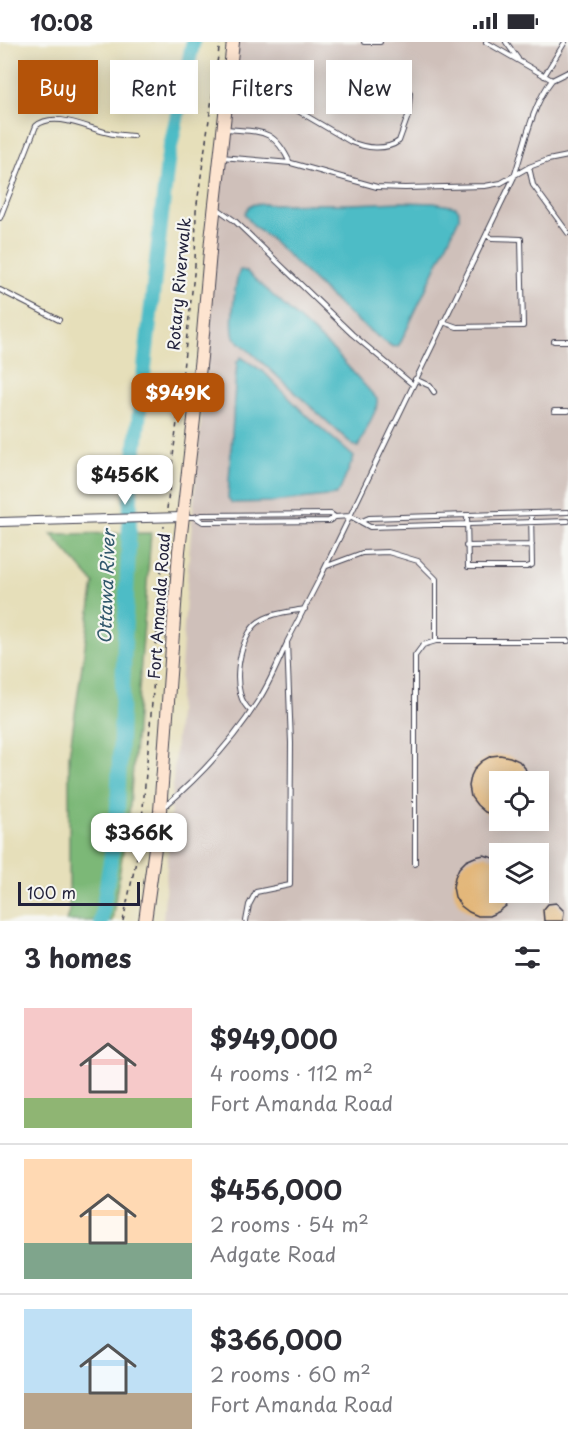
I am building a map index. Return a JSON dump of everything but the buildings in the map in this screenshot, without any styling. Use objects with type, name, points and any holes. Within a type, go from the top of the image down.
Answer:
[{"type":"street","name":"Fort Amanda Road","points":[[230,60],[233,42]]},
{"type":"street","name":"Fort Amanda Road","points":[[145,921],[160,811],[182,517],[201,357],[224,114]]},
{"type":"street","points":[[0,522],[182,517]]},
{"type":"lane","points":[[364,42],[380,42]]},
{"type":"lane","points":[[486,42],[552,80]]},
{"type":"lane","points":[[507,42],[520,62]]},
{"type":"lane","points":[[544,76],[565,42]]},
{"type":"lane","points":[[160,811],[184,790],[222,748],[258,700],[305,609],[514,177],[544,90],[552,80],[568,72]]},
{"type":"lane","points":[[304,114],[351,141],[367,147],[389,146],[399,141],[408,114]]},
{"type":"lane","points":[[0,218],[36,126],[41,122],[64,121],[107,133],[133,136]]},
{"type":"lane","points":[[223,128],[260,132],[274,137],[291,164]]},
{"type":"lane","points":[[220,157],[291,164],[388,188],[485,186],[501,183],[529,167],[548,160],[568,156]]},
{"type":"lane","points":[[529,167],[533,185],[568,233]]},
{"type":"lane","points":[[215,206],[235,221],[352,334],[413,384]]},
{"type":"lane","points":[[443,322],[457,327],[523,326],[521,239],[492,238],[486,235]]},
{"type":"lane","points":[[0,290],[59,320]]},
{"type":"lane","points":[[554,341],[568,341]]},
{"type":"lane","points":[[415,379],[430,386],[434,392]]},
{"type":"lane","points":[[554,411],[568,411]]},
{"type":"lane","points":[[362,521],[369,518],[568,512]]},
{"type":"lane","points":[[466,515],[468,567],[527,567],[532,565],[531,513]]},
{"type":"lane","points":[[182,517],[331,514],[335,517],[350,516],[370,527],[568,521]]},
{"type":"lane","points":[[466,546],[532,544]]},
{"type":"lane","points":[[326,566],[362,553],[388,552],[418,561],[436,579],[436,641]]},
{"type":"lane","points":[[251,711],[244,706],[239,695],[238,672],[248,634],[264,618],[305,609]]},
{"type":"lane","points":[[415,864],[415,656],[423,645],[436,641],[568,641]]},
{"type":"lane","points":[[246,921],[249,905],[256,892],[290,885],[291,743],[287,642]]},
{"type":"path","name":"Rotary Riverwalk","points":[[123,921],[140,843],[153,691],[163,530],[195,265],[196,211],[220,42]]},
{"type":"shaded area","points":[[237,42],[568,42],[568,921],[163,921],[189,556],[229,114],[314,114],[314,60],[235,60]]},
{"type":"green space","points":[[151,533],[130,806],[112,921],[66,921],[69,911],[69,755],[94,583],[51,534]]},
{"type":"water","points":[[434,203],[456,207],[459,211],[459,218],[401,342],[398,346],[393,347],[346,311],[254,225],[245,213],[250,205],[257,204]]},
{"type":"water","points":[[240,270],[246,271],[334,351],[377,399],[377,407],[358,447],[353,445],[234,337],[234,303]]},
{"type":"water","points":[[241,357],[264,372],[305,414],[354,457],[336,495],[273,502],[232,503],[228,498],[237,362]]},
{"type":"waterway","name":"Ottawa River","points":[[101,921],[117,819],[131,488],[168,158],[193,42]]}]
